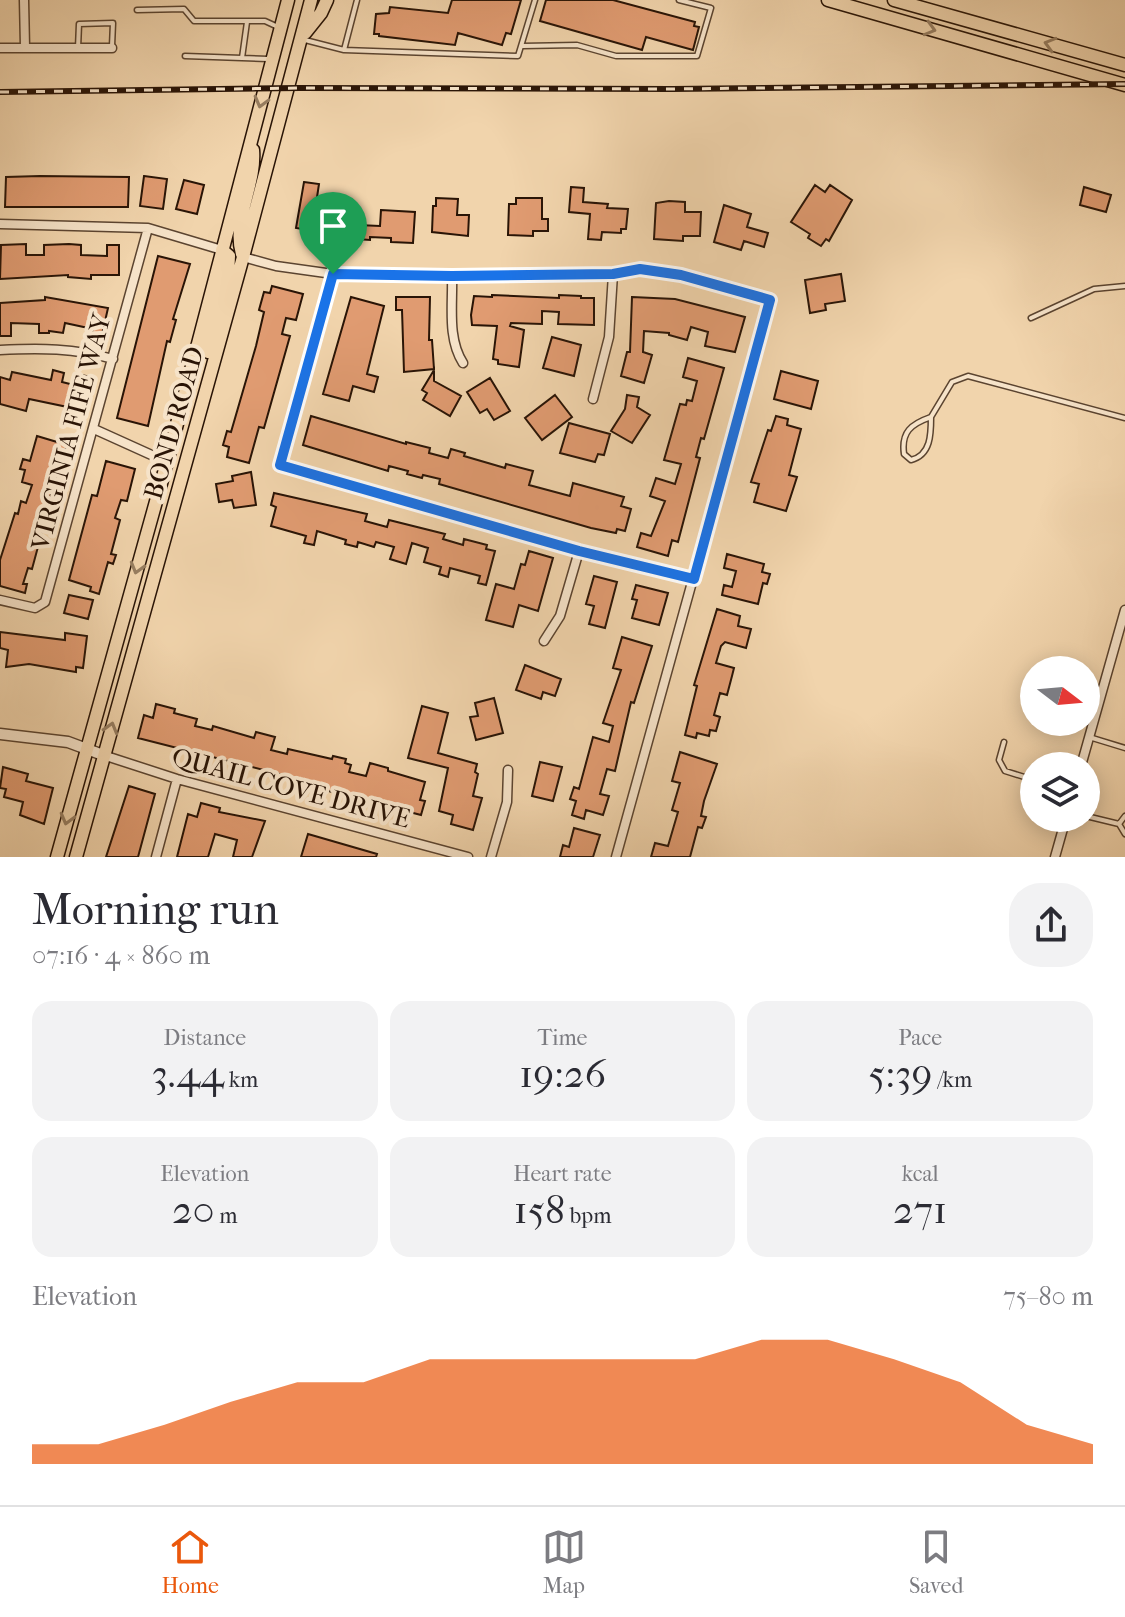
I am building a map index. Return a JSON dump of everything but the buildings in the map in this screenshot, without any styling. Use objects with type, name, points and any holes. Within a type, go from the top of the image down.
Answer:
[{"type":"main road","name":"BOND ROAD","points":[[57,857],[167,462],[288,0]]},
{"type":"main road","name":"BOND ROAD","points":[[76,857],[311,0]]},
{"type":"main road","points":[[301,39],[327,0]]},
{"type":"main road","points":[[828,0],[1125,85]]},
{"type":"main road","points":[[894,0],[1125,65]]},
{"type":"main road","points":[[243,257],[239,236],[254,159],[252,136]]},
{"type":"main road","points":[[210,374],[207,357],[230,262],[229,256],[222,250]]},
{"type":"main road","points":[[155,572],[153,552],[174,473],[167,462]]},
{"type":"street","points":[[24,0],[25,47]]},
{"type":"street","points":[[0,48],[112,48]]},
{"type":"street","points":[[0,224],[148,228],[222,250]]},
{"type":"street","name":"VIRGINIA FIFE WAY","points":[[0,600],[35,608],[45,602],[148,228]]},
{"type":"street","points":[[243,257],[276,266],[333,274],[613,274],[640,269],[664,271],[770,300],[616,857]]},
{"type":"street","points":[[333,274],[280,465],[579,551],[694,579]]},
{"type":"street","points":[[593,399],[613,314],[613,274]]},
{"type":"street","points":[[452,276],[453,339],[463,363]]},
{"type":"street","points":[[0,350],[47,347],[84,351],[113,359]]},
{"type":"street","points":[[94,429],[167,462]]},
{"type":"street","points":[[544,641],[560,616],[579,551]]},
{"type":"street","points":[[1085,752],[1125,610]]},
{"type":"street","points":[[0,734],[68,742],[103,755]]},
{"type":"street","name":"QUAIL COVE DRIVE","points":[[103,755],[177,779],[468,857]]},
{"type":"street","points":[[491,857],[507,802],[508,770]]},
{"type":"street","points":[[156,857],[177,779]]},
{"type":"street","points":[[1055,857],[1062,832]]},
{"type":"lane","points":[[344,50],[357,0]]},
{"type":"lane","points":[[301,39],[344,50],[518,56],[535,0]]},
{"type":"lane","points":[[521,46],[577,45],[616,56],[697,56],[711,8],[679,0]]},
{"type":"lane","points":[[137,10],[184,9],[194,21],[265,21],[280,28]]},
{"type":"lane","points":[[242,58],[247,22]]},
{"type":"lane","points":[[78,48],[79,24],[113,23],[112,48]]},
{"type":"lane","points":[[185,56],[272,59]]},
{"type":"lane","points":[[1031,318],[1094,289],[1125,286]]},
{"type":"lane","points":[[931,417],[913,423],[906,432],[904,454],[911,460],[919,458],[928,447],[931,417],[952,382],[968,376],[1125,418]]},
{"type":"lane","points":[[1089,737],[1125,748]]},
{"type":"lane","points":[[1004,742],[999,760],[1005,771],[1020,776]]},
{"type":"lane","points":[[1119,824],[1125,816]]},
{"type":"lane","points":[[1100,819],[1119,824],[1125,834]]},
{"type":"railway","points":[[0,92],[1125,84]]},
{"type":"route","points":[[640,269],[681,275],[770,300],[694,579],[579,551],[280,465],[333,274],[613,274],[640,269]]}]
